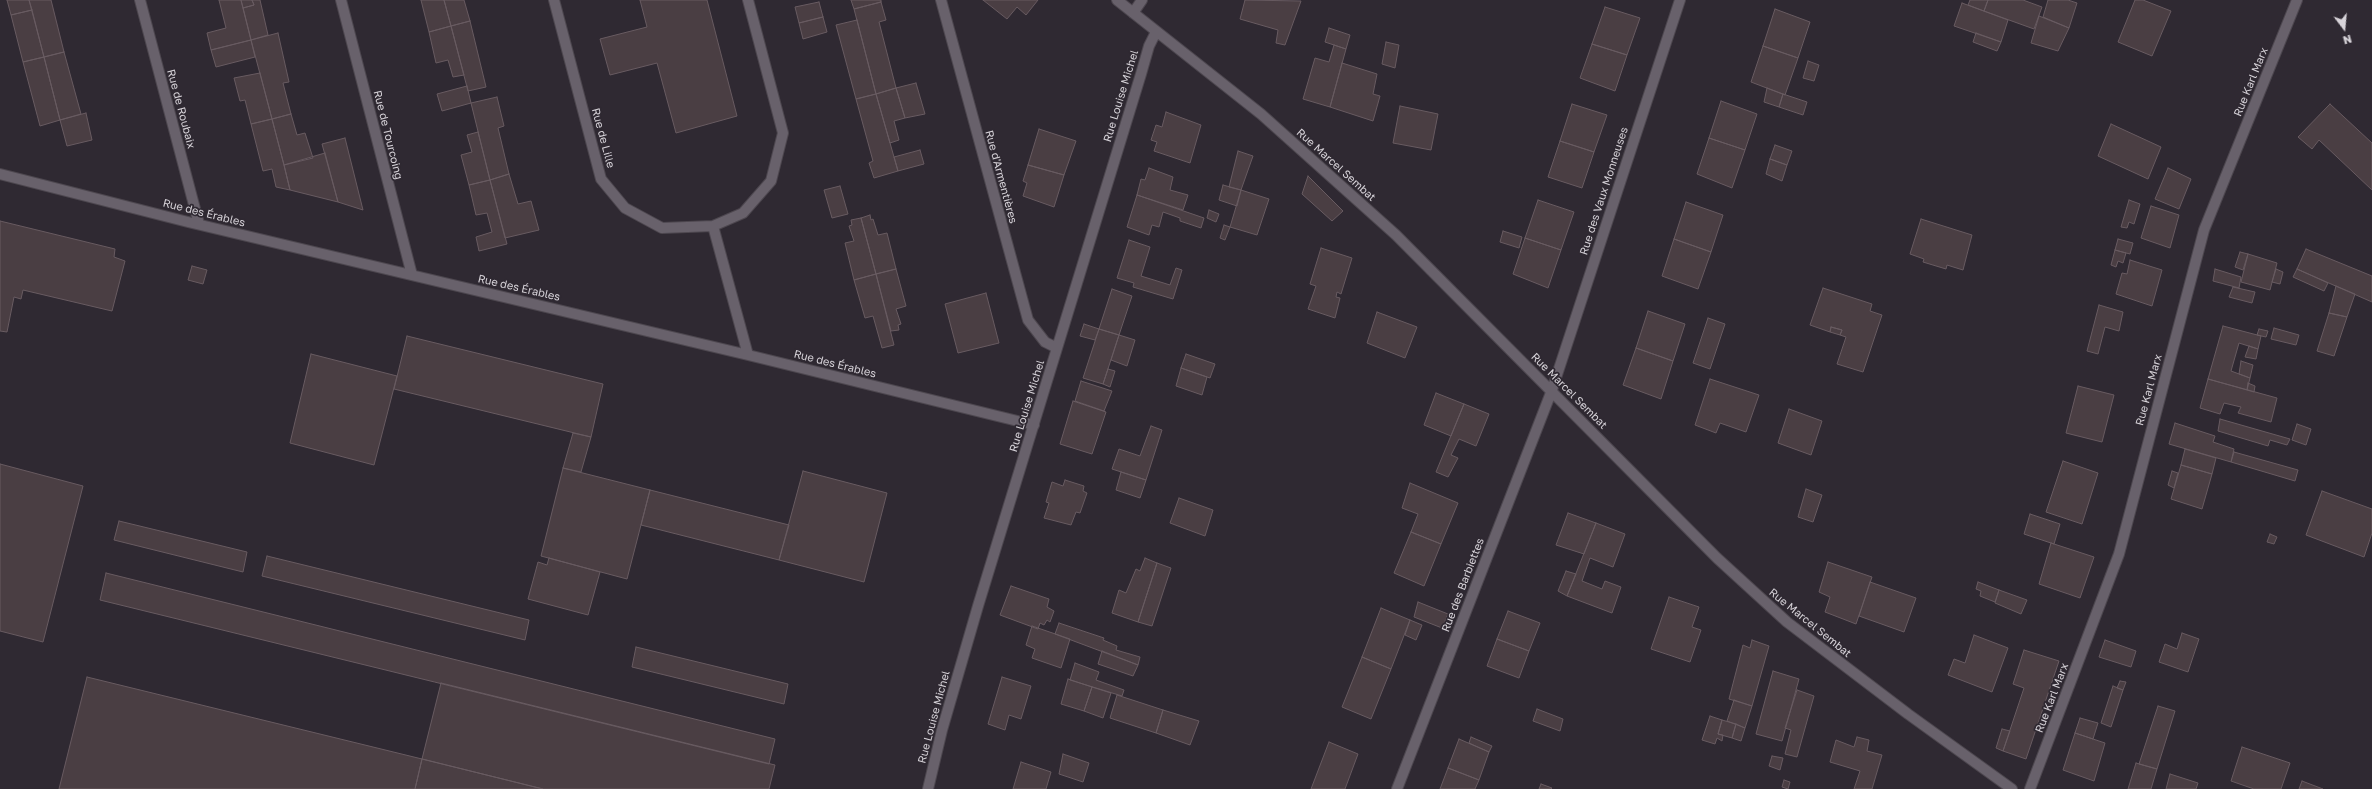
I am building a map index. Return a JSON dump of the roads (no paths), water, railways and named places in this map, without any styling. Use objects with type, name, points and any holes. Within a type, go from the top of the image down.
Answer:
[{"type":"street","name":"Rue de Roubaix","points":[[140,0],[199,224]]},
{"type":"street","name":"Rue de Tourcoing","points":[[341,0],[412,275]]},
{"type":"street","name":"Rue de Lille","points":[[554,0],[601,179],[625,208],[662,228],[713,226],[743,213],[772,182],[783,133],[748,0]]},
{"type":"street","name":"Rue d'Armentières","points":[[941,0],[1028,320],[1046,342],[1057,348]]},
{"type":"street","name":"Rue Marcel Sembat","points":[[1117,0],[1262,114],[1396,235],[1552,390],[1717,558],[1787,622],[1908,714],[2012,789]]},
{"type":"street","points":[[1133,13],[1142,0]]},
{"type":"street","name":"Rue des Vaux Monneuses","points":[[1552,390],[1680,0]]},
{"type":"street","name":"Rue Karl Marx","points":[[2030,789],[2119,554],[2204,230],[2297,0]]},
{"type":"street","name":"Rue Louise Michel","points":[[928,789],[942,730],[978,606],[1143,66],[1156,32]]},
{"type":"street","name":"Rue des Érables","points":[[0,174],[199,224],[1034,425]]},
{"type":"street","points":[[713,226],[748,355]]},
{"type":"street","name":"Rue des Barbiettes","points":[[1397,789],[1552,390]]}]
